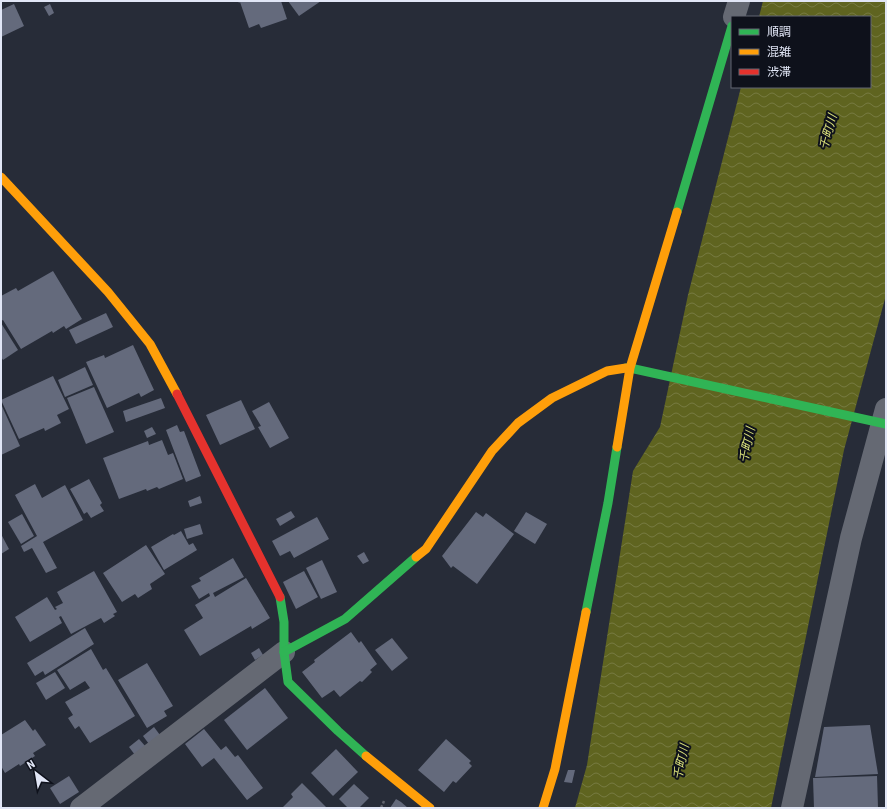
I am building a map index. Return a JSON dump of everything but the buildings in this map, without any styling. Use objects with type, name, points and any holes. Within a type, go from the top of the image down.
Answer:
[{"type":"street","points":[[734,16],[739,1]]},
{"type":"street","points":[[543,808],[554,769],[608,503],[630,368],[731,29]]},
{"type":"street","points":[[1,177],[108,292],[150,344],[280,596],[284,622],[284,652],[288,682],[338,732],[430,808]]},
{"type":"street","points":[[81,808],[284,652],[345,619],[426,549],[492,451],[518,423],[552,398],[607,371],[630,368],[885,418],[851,538],[792,808]]},
{"type":"water","name":"千町川","points":[[763,1],[886,1],[886,295],[844,450],[771,808],[575,808],[587,765],[633,471],[660,427],[688,295],[741,88],[871,88],[871,16],[759,16]]},
{"type":"traffic: fast","points":[[677,212],[731,29]]},
{"type":"traffic: fast","points":[[626,368],[886,424]]},
{"type":"traffic: fast","points":[[586,612],[608,503],[617,447]]},
{"type":"traffic: fast","points":[[284,652],[345,619],[416,557]]},
{"type":"traffic: fast","points":[[280,597],[284,622],[284,652],[288,682],[366,756]]},
{"type":"traffic: slow","points":[[1,177],[108,292],[150,344],[177,394]]},
{"type":"traffic: slow","points":[[617,447],[630,368],[677,212]]},
{"type":"traffic: slow","points":[[416,557],[426,549],[492,451],[518,423],[552,398],[607,371],[626,368]]},
{"type":"traffic: slow","points":[[543,808],[555,769],[586,612]]},
{"type":"traffic: slow","points":[[366,756],[430,808]]},
{"type":"traffic: jam","points":[[177,394],[280,597]]}]
